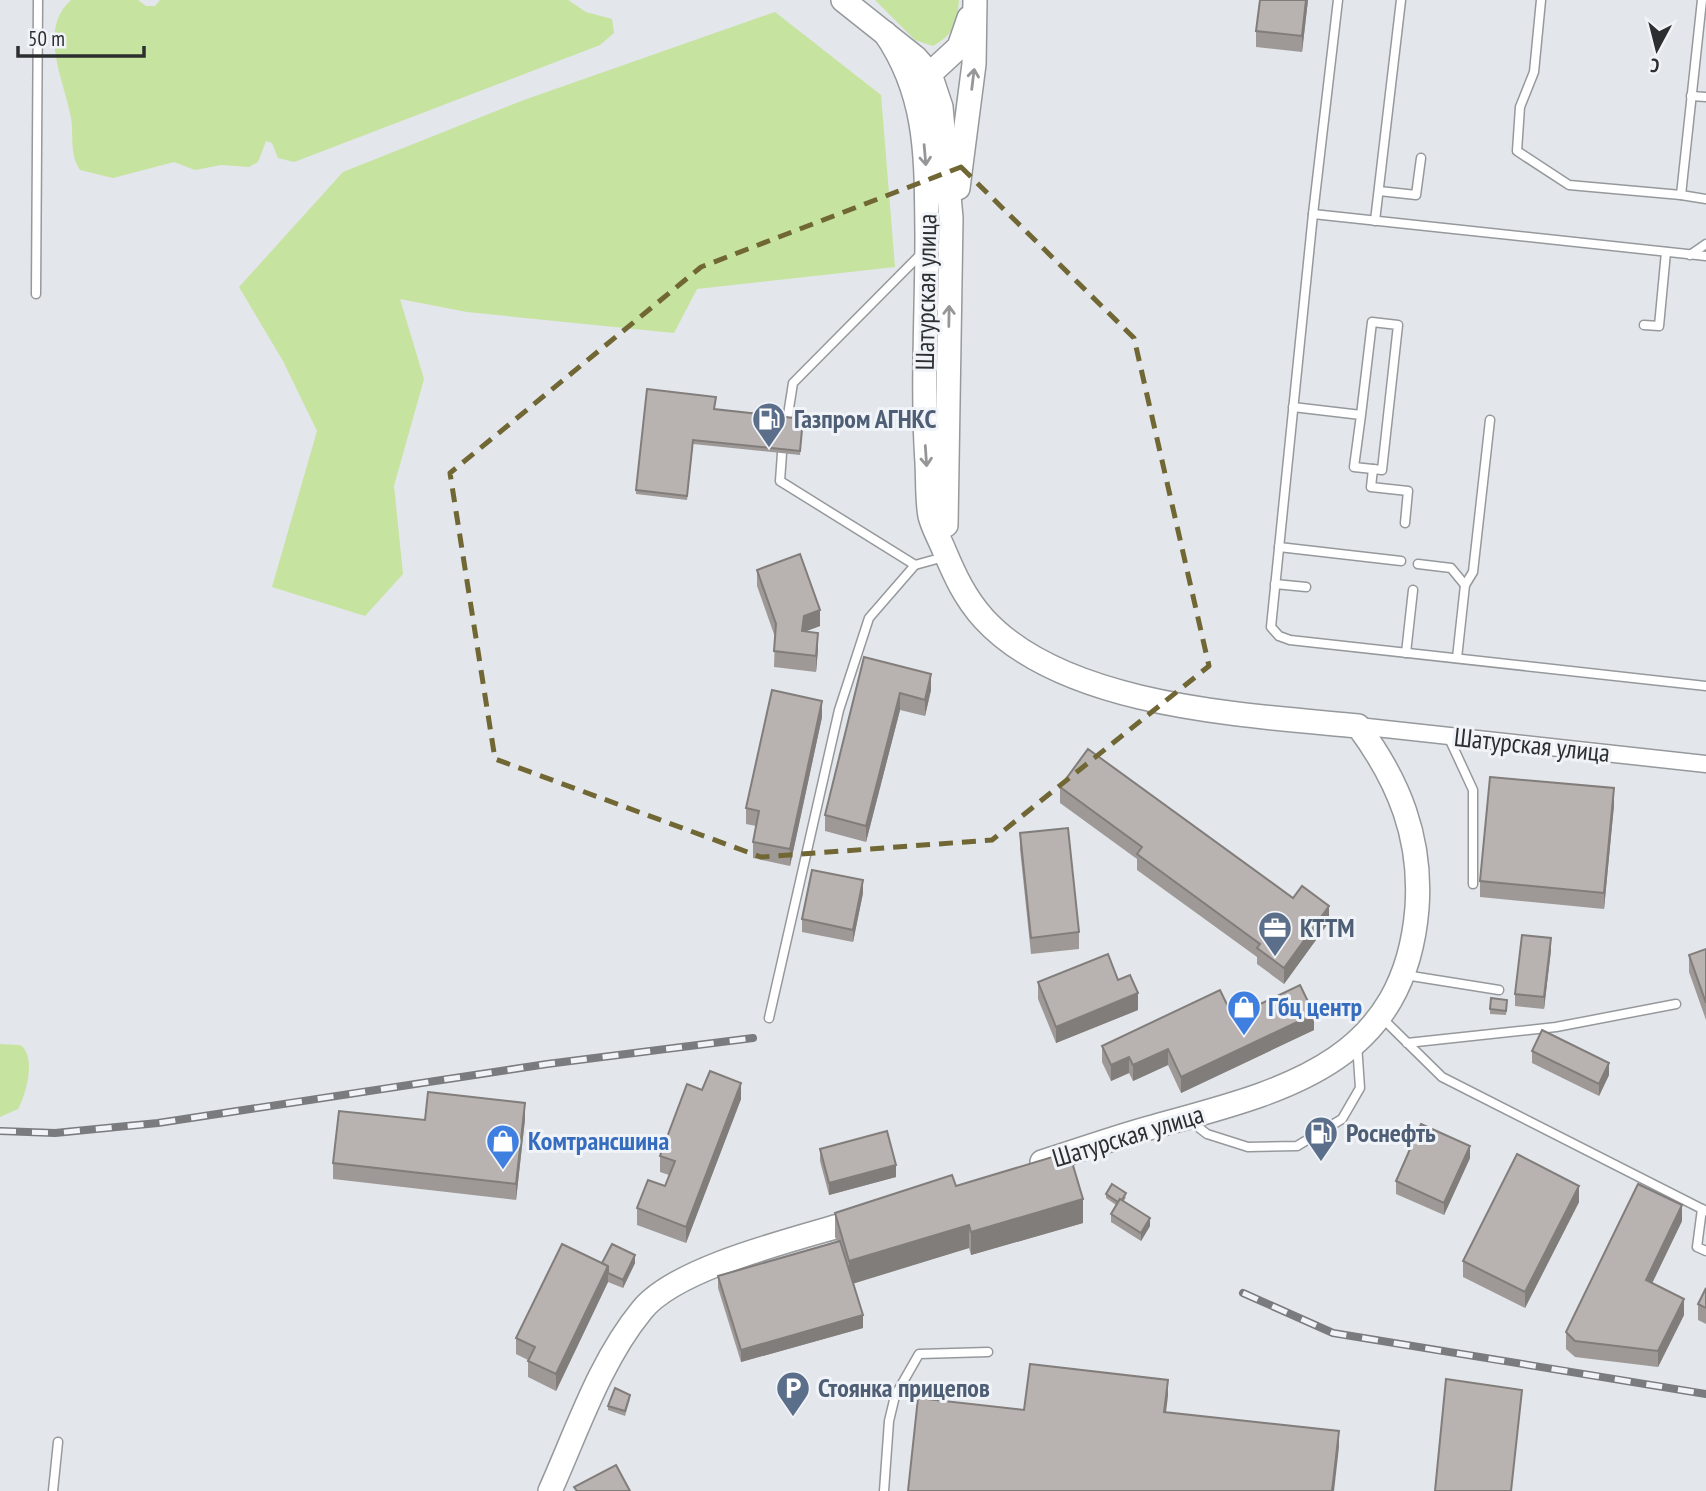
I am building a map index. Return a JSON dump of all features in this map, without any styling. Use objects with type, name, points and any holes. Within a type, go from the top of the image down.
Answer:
[{"type":"main road","name":"Шатурская улица","points":[[843,0],[885,33],[922,81],[927,249],[926,446],[930,517],[962,589],[984,620],[1003,636],[1030,654],[1070,674],[1107,688],[1232,714],[1358,726],[1384,761],[1402,799],[1415,842],[1419,883],[1414,937],[1402,975],[1381,1017],[1357,1041],[1312,1075],[1259,1097],[1018,1169]]},
{"type":"main road","points":[[950,219],[941,107],[922,81],[959,47],[974,0]]},
{"type":"main road","points":[[950,219],[959,182],[974,64],[974,0]]},
{"type":"main road","name":"Шатурская улица","points":[[947,556],[945,502],[950,219]]},
{"type":"main road","points":[[550,1491],[611,1359],[642,1309],[667,1288],[694,1272],[889,1210]]},
{"type":"street","name":"Шатурская улица","points":[[1358,726],[1706,764]]},
{"type":"lane","points":[[36,293],[38,0]]},
{"type":"lane","points":[[1338,0],[1313,214],[1271,627],[1279,636],[1406,653],[1706,686]]},
{"type":"lane","points":[[1375,221],[1401,0]]},
{"type":"lane","points":[[1541,0],[1534,72],[1520,107],[1517,150],[1569,185],[1706,199]]},
{"type":"lane","points":[[1681,195],[1702,0]]},
{"type":"lane","points":[[1691,96],[1706,97]]},
{"type":"lane","points":[[1379,191],[1416,195],[1421,158]]},
{"type":"lane","points":[[1313,214],[1706,257]]},
{"type":"lane","points":[[1690,255],[1706,244]]},
{"type":"lane","points":[[787,421],[793,383],[927,249]]},
{"type":"lane","points":[[1644,325],[1659,326],[1666,252]]},
{"type":"lane","points":[[1372,322],[1398,325],[1382,470],[1354,467],[1361,415],[1372,322]]},
{"type":"lane","points":[[1293,407],[1361,415]]},
{"type":"lane","points":[[1457,658],[1465,584],[1473,572],[1490,420]]},
{"type":"lane","points":[[782,453],[780,481],[915,565]]},
{"type":"lane","points":[[1373,469],[1371,487],[1408,491],[1405,523]]},
{"type":"lane","points":[[1279,547],[1401,561]]},
{"type":"lane","points":[[769,1018],[839,710],[869,618],[915,565],[947,556]]},
{"type":"lane","points":[[1418,564],[1451,568],[1465,584]]},
{"type":"lane","points":[[1275,583],[1306,587]]},
{"type":"lane","points":[[1406,653],[1413,590]]},
{"type":"lane","points":[[1448,736],[1473,790],[1473,884]]},
{"type":"lane","points":[[1402,975],[1499,990]]},
{"type":"lane","points":[[1407,1043],[1556,1027],[1676,1004]]},
{"type":"lane","points":[[1381,1017],[1442,1077],[1704,1210],[1697,1247],[1706,1251]]},
{"type":"lane","points":[[1186,1119],[1207,1133],[1248,1147],[1297,1146],[1342,1119],[1360,1088],[1357,1041]]},
{"type":"lane","points":[[884,1491],[889,1421],[895,1396],[919,1354],[988,1352]]},
{"type":"lane","points":[[53,1491],[58,1442]]},
{"type":"highlighted area","points":[[961,167],[1134,338],[1209,666],[992,840],[761,857],[495,759],[450,473],[701,267]]},
{"type":"green space","points":[[71,0],[138,0],[146,6],[155,6],[160,0],[568,0],[586,12],[612,19],[614,33],[600,45],[294,162],[278,158],[272,143],[266,141],[258,162],[249,167],[221,165],[195,170],[174,162],[113,178],[80,170],[74,157],[71,118],[54,41],[61,12]]},
{"type":"green space","points":[[875,0],[959,0],[953,27],[946,37],[933,46],[915,40]]},
{"type":"green space","points":[[775,12],[881,95],[895,267],[697,289],[674,333],[467,312],[400,299],[424,379],[394,486],[403,574],[365,616],[272,587],[317,431],[283,361],[239,287],[343,172],[524,100]]},
{"type":"green space","points":[[0,1044],[20,1045],[25,1050],[29,1066],[27,1085],[18,1109],[0,1117]]},
{"type":"building","points":[[1260,0],[1306,0],[1302,36],[1256,31]]},
{"type":"building","name":"Газпром АГНКС","points":[[647,389],[716,397],[714,409],[803,419],[800,451],[693,440],[687,496],[636,490]]},
{"type":"building","points":[[800,554],[820,610],[804,616],[802,631],[818,633],[816,656],[774,651],[776,624],[757,570]]},
{"type":"building","points":[[864,657],[931,674],[925,700],[900,693],[866,826],[825,815]]},
{"type":"building","points":[[772,690],[822,701],[790,849],[753,842],[759,811],[746,808]]},
{"type":"building","points":[[1088,749],[1293,898],[1302,886],[1329,906],[1284,968],[1257,948],[1260,944],[1137,854],[1142,847],[1060,787]]},
{"type":"building","points":[[1490,777],[1614,788],[1604,893],[1480,881]]},
{"type":"building","points":[[1068,828],[1079,932],[1031,938],[1020,833]]},
{"type":"building","points":[[812,870],[863,880],[853,930],[802,919]]},
{"type":"building","points":[[1522,935],[1551,938],[1544,997],[1515,994]]},
{"type":"building","points":[[1706,949],[1706,1003],[1689,955]]},
{"type":"building","points":[[1108,954],[1118,980],[1130,975],[1138,993],[1056,1027],[1038,982]]},
{"type":"building","points":[[1300,985],[1314,1014],[1181,1077],[1168,1049],[1133,1065],[1129,1057],[1111,1065],[1102,1046],[1220,990],[1233,1017]]},
{"type":"building","points":[[1491,998],[1507,1000],[1506,1011],[1490,1009]]},
{"type":"building","points":[[1542,1030],[1609,1063],[1599,1084],[1532,1051]]},
{"type":"building","points":[[710,1071],[741,1083],[686,1227],[637,1208],[648,1180],[665,1186],[675,1161],[660,1156],[687,1084],[702,1090]]},
{"type":"building","points":[[428,1092],[525,1103],[516,1184],[333,1163],[339,1111],[425,1120]]},
{"type":"building","points":[[1421,1124],[1470,1146],[1444,1203],[1396,1181]]},
{"type":"building","points":[[887,1131],[896,1165],[829,1183],[820,1149]]},
{"type":"building","points":[[1069,1152],[1083,1199],[971,1232],[969,1225],[849,1261],[835,1213],[952,1175],[956,1186]]},
{"type":"building","points":[[1517,1154],[1579,1186],[1525,1292],[1463,1261]]},
{"type":"building","points":[[1112,1184],[1126,1193],[1118,1202],[1106,1194]]},
{"type":"building","points":[[1638,1184],[1682,1205],[1646,1280],[1684,1299],[1658,1351],[1575,1341],[1566,1332]]},
{"type":"building","points":[[1120,1199],[1150,1218],[1141,1233],[1111,1214]]},
{"type":"building","points":[[840,1241],[863,1315],[741,1350],[718,1276]]},
{"type":"building","points":[[562,1244],[608,1266],[556,1374],[528,1361],[535,1347],[516,1338]]},
{"type":"building","points":[[612,1244],[635,1255],[623,1280],[608,1273],[608,1266],[602,1263]]},
{"type":"building","points":[[1706,1288],[1706,1308],[1698,1304]]},
{"type":"building","points":[[1030,1364],[1168,1380],[1164,1412],[1339,1431],[1332,1491],[908,1491],[918,1398],[1024,1410]]},
{"type":"building","points":[[1446,1379],[1522,1390],[1511,1491],[1435,1491]]},
{"type":"building","points":[[615,1388],[630,1395],[625,1411],[608,1406]]},
{"type":"building","points":[[616,1465],[630,1491],[577,1491],[574,1487]]},
{"type":"railway","points":[[0,1131],[55,1133],[158,1123],[547,1064],[753,1038]]},
{"type":"railway","points":[[1243,1293],[1333,1333],[1706,1394]]},
{"type":"place","name":"Газпром АГНКС","points":[[769,449]]},
{"type":"place","name":"КТТМ","points":[[1275,958]]},
{"type":"place","name":"Гбц центр","points":[[1244,1037]]},
{"type":"place","name":"Роснефть","points":[[1321,1163]]},
{"type":"place","name":"Комтрансшина","points":[[503,1171]]},
{"type":"place","name":"Стоянка прицепов","points":[[793,1418]]}]
